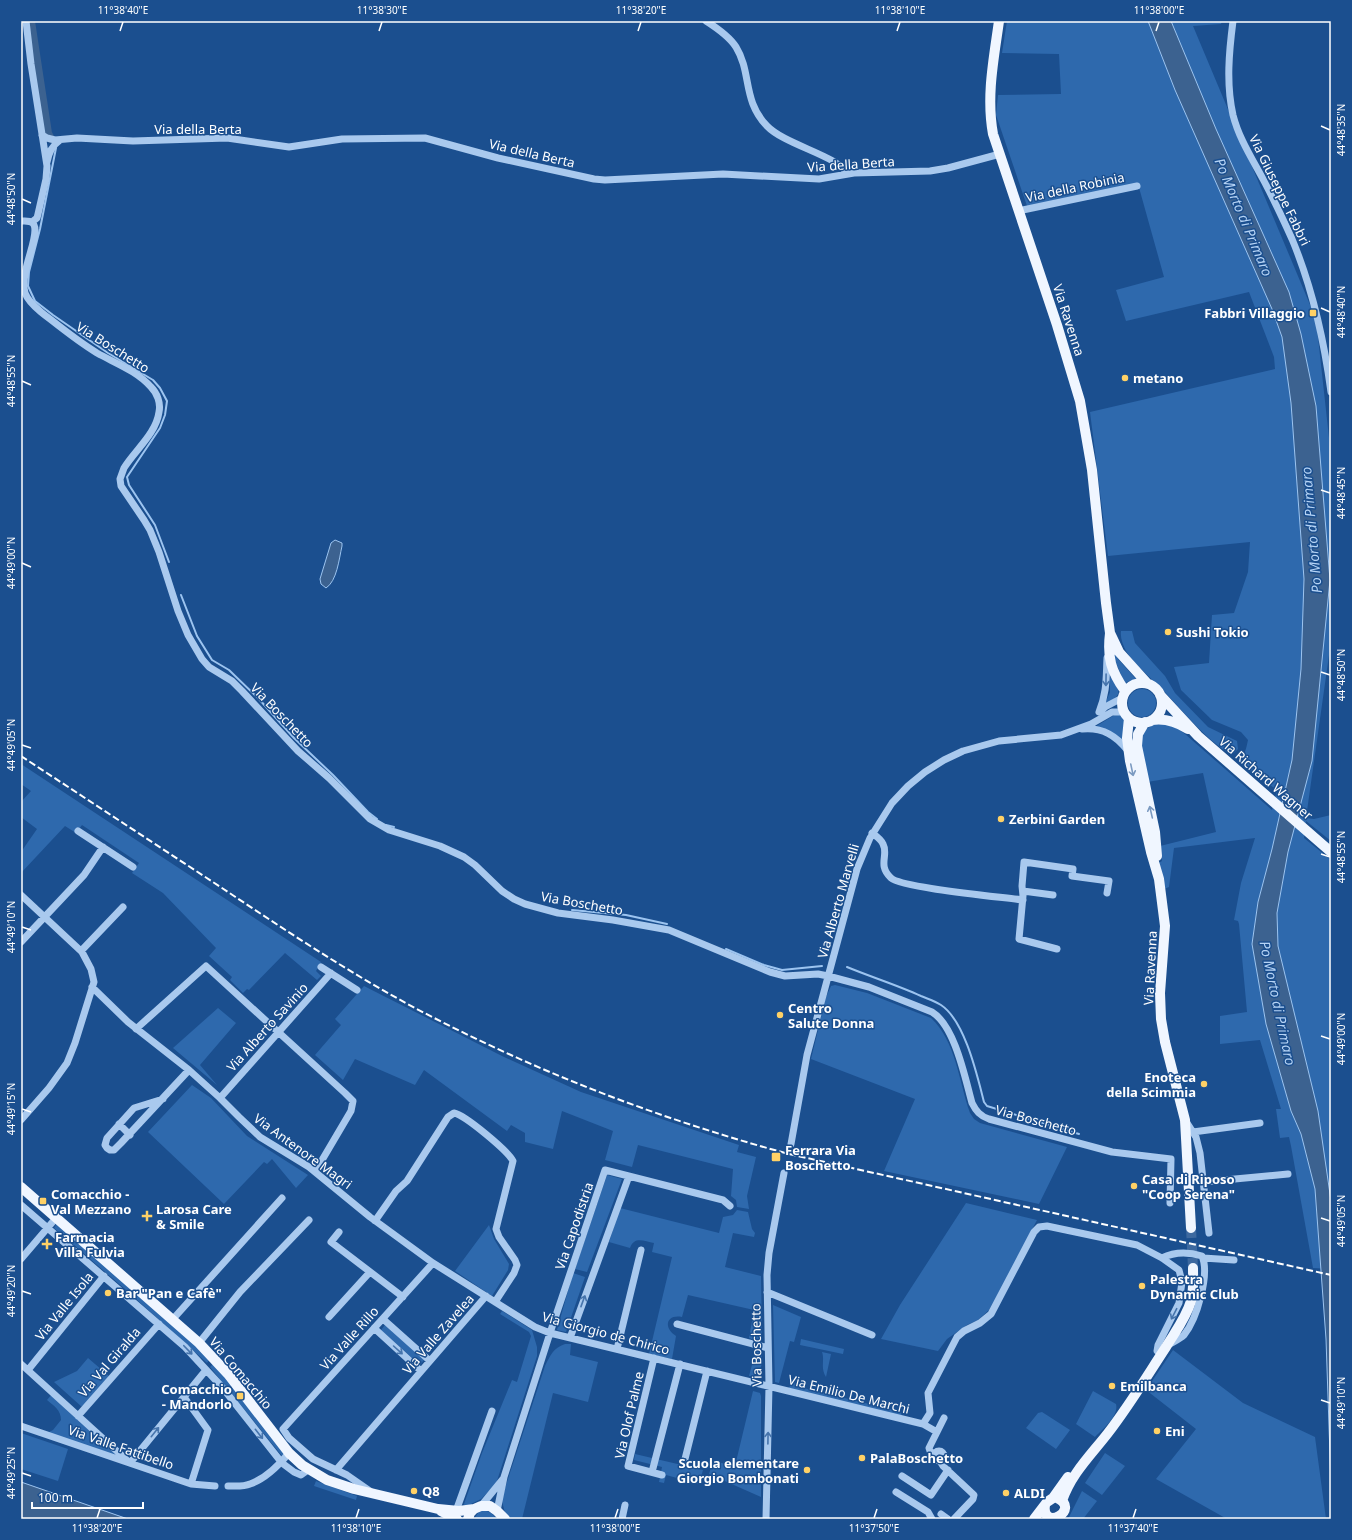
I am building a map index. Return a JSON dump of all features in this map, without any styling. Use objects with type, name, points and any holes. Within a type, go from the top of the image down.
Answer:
[{"type":"main road","name":"Via Ravenna","points":[[999,21],[989,102],[992,128],[1018,211],[1069,362],[1084,423],[1093,476],[1110,633],[1108,647],[1109,659],[1124,695],[1122,704],[1126,715],[1129,752],[1138,797],[1158,854],[1156,864],[1162,895],[1165,926],[1160,993],[1161,1019],[1185,1120],[1191,1228]]},
{"type":"main road","name":"Via Ravenna","points":[[1110,633],[1119,652],[1147,683],[1155,687],[1162,699],[1159,713],[1148,721],[1138,734],[1137,746],[1152,838]]},
{"type":"main road","points":[[1124,695],[1133,684],[1142,682],[1147,683]]},
{"type":"main road","name":"Via Richard Wagner","points":[[1160,695],[1198,736],[1331,852]]},
{"type":"main road","points":[[1126,715],[1137,722],[1148,721]]},
{"type":"main road","name":"Via Richard Wagner","points":[[1148,721],[1163,719],[1178,723],[1198,736]]},
{"type":"main road","name":"Via Comacchio","points":[[21,1188],[199,1342],[228,1374],[288,1453],[308,1470],[343,1486],[438,1509],[456,1515],[478,1507],[490,1506],[501,1516]]},
{"type":"main road","points":[[1058,1499],[1066,1479],[1088,1457],[1108,1433],[1142,1384],[1186,1315],[1192,1300],[1193,1268]]},
{"type":"main road","points":[[1035,1519],[1053,1515],[1065,1508],[1058,1499]]},
{"type":"main road","points":[[1053,1515],[1048,1500],[1058,1499]]},
{"type":"main road","points":[[468,1519],[470,1513],[478,1507]]},
{"type":"street","name":"Via Boschetto","points":[[26,21],[31,64],[47,166],[46,179],[38,214],[33,223],[35,227],[34,236],[24,281],[26,294],[29,301],[48,318],[84,344],[142,378],[152,388],[157,397],[159,412],[155,424],[124,468],[120,483],[123,490],[144,520],[155,542],[178,610],[188,634],[206,663],[242,690],[298,751],[376,823],[395,833],[440,846],[459,854],[475,865],[502,891],[519,901],[558,913],[613,920],[669,930],[778,975],[818,974],[828,976],[869,987],[936,1015],[943,1023],[953,1041],[972,1103],[981,1116],[989,1120],[1112,1152],[1171,1159],[1170,1203]]},
{"type":"street","points":[[706,21],[727,36],[735,46],[741,59],[751,102],[766,126],[793,143],[839,164],[847,174]]},
{"type":"street","name":"Via Giuseppe Fabbri","points":[[1233,21],[1229,74],[1230,100],[1234,116],[1241,137],[1278,209],[1296,251],[1316,315],[1326,359],[1331,392]]},
{"type":"street","name":"Via della Berta","points":[[42,135],[50,140],[76,138],[133,141],[227,138],[289,147],[342,139],[425,138],[510,161],[600,180],[723,174],[813,179],[847,174],[930,171],[948,168],[1000,154]]},
{"type":"street","points":[[47,166],[51,149],[53,145],[60,140]]},
{"type":"street","name":"Via della Robinia","points":[[1018,211],[1137,186]]},
{"type":"street","points":[[21,221],[33,223]]},
{"type":"street","points":[[1091,724],[1099,712],[1104,700],[1108,647]]},
{"type":"street","points":[[1099,712],[1124,695]]},
{"type":"street","name":"Via Alberto Marvelli","points":[[828,976],[857,870],[872,833],[892,803],[908,786],[925,772],[949,757],[972,748],[992,742],[1006,740],[1052,737],[1078,730],[1112,712],[1126,715]]},
{"type":"street","name":"Via Alberto Marvelli","points":[[1078,730],[1096,729],[1110,734],[1119,740],[1129,752]]},
{"type":"street","points":[[78,831],[133,867]]},
{"type":"street","name":"Via Alberto Marvelli","points":[[872,833],[883,844],[884,869],[887,874],[895,880],[934,889],[1023,900]]},
{"type":"street","name":"Via Richard Wagner","points":[[1317,840],[1331,848]]},
{"type":"street","points":[[21,942],[84,875],[103,847]]},
{"type":"street","points":[[1057,949],[1019,939],[1023,900],[1022,886],[1024,862],[1073,870],[1072,876],[1109,881],[1107,893]]},
{"type":"street","points":[[1023,891],[1053,895]]},
{"type":"street","points":[[21,895],[81,951],[93,972],[94,982],[67,1063],[49,1088],[21,1120]]},
{"type":"street","points":[[81,951],[123,907]]},
{"type":"street","points":[[136,1028],[206,966],[353,1101],[352,1107],[315,1172]]},
{"type":"street","points":[[321,967],[357,990]]},
{"type":"street","name":"Via Alberto Savinio","points":[[220,1098],[331,973]]},
{"type":"street","points":[[791,1144],[807,1055],[828,976]]},
{"type":"street","name":"Via Antenore Magri","points":[[92,987],[136,1028],[189,1070],[260,1137],[315,1172],[375,1221]]},
{"type":"street","points":[[163,1099],[134,1108],[107,1138],[105,1144],[107,1148],[114,1150],[130,1135],[163,1099],[189,1070]]},
{"type":"street","points":[[375,1221],[397,1190],[407,1181],[448,1117],[453,1113],[459,1114],[486,1134],[508,1154],[513,1161],[496,1229],[499,1237],[515,1260],[516,1268],[496,1302]]},
{"type":"street","name":"Via Ravenna","points":[[1185,1120],[1196,1137],[1200,1153],[1209,1233]]},
{"type":"street","points":[[1193,1132],[1260,1123]]},
{"type":"street","points":[[119,1124],[130,1135]]},
{"type":"street","name":"Via Capodistria","points":[[501,1516],[504,1477],[550,1333],[605,1170],[723,1200],[730,1206]]},
{"type":"street","name":"Via Boschetto","points":[[766,1519],[769,1386],[767,1292],[768,1262],[784,1173]]},
{"type":"street","points":[[1203,1182],[1288,1174]]},
{"type":"street","points":[[570,1338],[629,1176]]},
{"type":"street","points":[[173,1319],[282,1198]]},
{"type":"street","name":"Via Comacchio","points":[[21,1204],[185,1347],[222,1387],[282,1463],[294,1472],[301,1475],[308,1470]]},
{"type":"street","points":[[21,1259],[56,1218]]},
{"type":"street","points":[[199,1342],[240,1292],[309,1220]]},
{"type":"street","name":"Via Valle Zavelea","points":[[336,1470],[486,1296],[433,1263],[375,1221]]},
{"type":"street","points":[[923,1424],[930,1413],[928,1393],[957,1337],[964,1331],[980,1323],[991,1314],[1034,1232],[1039,1227],[1049,1226],[1137,1245],[1162,1258],[1179,1270],[1182,1282],[1179,1303],[1158,1345],[1157,1351],[1163,1350],[1182,1336],[1188,1329],[1200,1302],[1203,1290],[1201,1256]]},
{"type":"street","points":[[339,1232],[331,1242],[403,1297]]},
{"type":"street","points":[[617,1349],[641,1250]]},
{"type":"street","points":[[1162,1258],[1173,1254],[1191,1253],[1201,1256],[1234,1260]]},
{"type":"street","name":"Via Valle Rillo","points":[[336,1470],[313,1459],[289,1438],[284,1429],[433,1263]]},
{"type":"street","points":[[329,1317],[370,1272]]},
{"type":"street","name":"Via Valle Isola","points":[[28,1370],[104,1276]]},
{"type":"street","points":[[767,1292],[872,1335]]},
{"type":"street","name":"Via Giorgio de Chirico","points":[[486,1296],[531,1325],[550,1333],[769,1386]]},
{"type":"street","points":[[383,1319],[430,1361]]},
{"type":"street","name":"Via Val Giralda","points":[[78,1416],[159,1324]]},
{"type":"street","points":[[677,1324],[768,1348]]},
{"type":"street","points":[[374,1328],[421,1371]]},
{"type":"street","name":"Via Olof Palme","points":[[654,1358],[628,1466],[662,1474]]},
{"type":"street","points":[[21,1364],[130,1463],[206,1370]]},
{"type":"street","name":"Via Giorgio de Chirico","points":[[652,1472],[680,1364]]},
{"type":"street","points":[[685,1459],[706,1371]]},
{"type":"street","name":"Via Emilio De Marchi","points":[[769,1386],[923,1424],[937,1432]]},
{"type":"street","points":[[184,1397],[208,1430],[191,1484]]},
{"type":"street","points":[[456,1515],[492,1411]]},
{"type":"street","points":[[944,1418],[929,1448],[930,1451],[936,1460],[940,1461],[974,1495],[973,1499],[954,1519]]},
{"type":"street","name":"Via Valle Fattibello","points":[[21,1426],[191,1484],[215,1486]]},
{"type":"street","points":[[228,1486],[250,1484],[282,1463],[288,1453]]},
{"type":"street","points":[[336,1470],[341,1477],[343,1486]]},
{"type":"street","points":[[336,1470],[353,1479],[374,1494]]},
{"type":"street","points":[[902,1476],[931,1495],[948,1470]]},
{"type":"street","name":"Via Capodistria","points":[[478,1507],[504,1477]]},
{"type":"street","points":[[896,1492],[928,1512],[932,1519]]},
{"type":"street","points":[[622,1519],[625,1505]]},
{"type":"street","points":[[941,1514],[948,1519]]},
{"type":"shaded area","points":[[1007,21],[1222,21],[1221,24],[1193,26],[1316,319],[1331,456],[1331,641],[1306,818],[1314,819],[1331,815],[1331,841],[1306,821],[1304,838],[1331,860],[1331,1269],[1313,1268],[1289,1137],[1280,1138],[1276,1109],[1281,1109],[1260,1040],[1220,1044],[1220,1016],[1247,1012],[1239,924],[1238,921],[1234,920],[1241,883],[1255,838],[1174,848],[1169,887],[1164,889],[1157,864],[1162,861],[1160,846],[1216,832],[1203,773],[1147,782],[1140,739],[1146,729],[1157,723],[1174,726],[1272,810],[1277,790],[1238,762],[1244,755],[1248,740],[1241,732],[1212,720],[1181,690],[1174,667],[1209,663],[1212,615],[1234,613],[1248,572],[1250,542],[1108,556],[1090,412],[1275,369],[1274,357],[1249,292],[1126,321],[1116,290],[1164,277],[1138,184],[1027,206],[996,115],[998,95],[1061,94],[1059,54],[1002,53]]},
{"type":"shaded area","points":[[1121,631],[1132,631],[1135,643],[1165,676],[1175,693],[1208,727],[1237,741],[1238,749],[1234,753],[1230,754],[1211,740],[1138,666],[1126,651],[1121,639]]},
{"type":"shaded area","points":[[1115,652],[1118,659],[1136,679],[1125,684],[1113,656]]},
{"type":"shaded area","points":[[1110,676],[1118,689],[1118,695],[1105,704],[1110,692]]},
{"type":"shaded area","points":[[1142,689],[1152,693],[1156,703],[1152,713],[1142,717],[1132,713],[1128,703],[1132,693]]},
{"type":"shaded area","points":[[1116,714],[1123,716],[1125,719],[1124,741],[1095,727]]},
{"type":"shaded area","points":[[21,764],[321,962],[316,971],[321,976],[317,980],[285,953],[249,990],[247,989],[243,993],[230,980],[232,977],[209,956],[216,948],[163,893],[132,873],[139,863],[82,825],[76,833],[65,826],[21,873],[21,852],[37,829],[21,817],[21,802],[31,791],[21,784]]},
{"type":"shaded area","points":[[835,985],[867,993],[931,1018],[946,1038],[956,1062],[970,1113],[974,1119],[980,1123],[1067,1147],[1039,1204],[884,1171],[915,1099],[811,1059],[826,997],[831,986]]},
{"type":"shaded area","points":[[364,986],[502,1056],[581,1092],[739,1145],[737,1152],[756,1157],[747,1196],[749,1209],[737,1207],[736,1200],[731,1196],[733,1169],[638,1145],[632,1167],[605,1160],[613,1131],[562,1111],[553,1149],[525,1142],[525,1133],[511,1125],[507,1131],[424,1070],[415,1085],[355,1059],[343,1080],[315,1055],[341,1025],[335,1019]]},
{"type":"shaded area","points":[[218,1008],[236,1023],[200,1065],[217,1085],[173,1048]]},
{"type":"shaded area","points":[[192,1085],[211,1098],[247,1136],[308,1175],[296,1188],[272,1159],[267,1164],[264,1162],[224,1204],[148,1132]]},
{"type":"shaded area","points":[[607,1175],[622,1179],[587,1272],[575,1269]]},
{"type":"shaded area","points":[[966,1203],[1037,1220],[989,1310],[978,1320],[967,1325],[947,1339],[938,1351],[881,1339],[900,1305]]},
{"type":"shaded area","points":[[620,1208],[719,1233],[723,1217],[733,1215],[737,1210],[748,1212],[752,1229],[755,1233],[754,1237],[733,1233],[725,1267],[761,1276],[762,1336],[760,1340],[757,1341],[749,1338],[754,1310],[688,1295],[682,1317],[672,1318],[668,1322],[669,1329],[676,1336],[672,1359],[649,1354],[672,1257],[652,1252],[654,1243],[640,1240],[634,1242],[630,1248],[609,1242]]},
{"type":"shaded area","points":[[57,1223],[210,1359],[207,1363],[54,1228]]},
{"type":"shaded area","points":[[489,1225],[494,1239],[509,1264],[508,1270],[492,1296],[455,1271]]},
{"type":"shaded area","points":[[573,1273],[585,1277],[566,1332],[557,1330]]},
{"type":"shaded area","points":[[773,1305],[801,1317],[794,1342],[790,1341],[779,1383],[775,1382]]},
{"type":"shaded area","points":[[502,1311],[532,1330],[537,1347],[537,1356],[496,1484],[481,1499],[465,1507],[464,1504],[482,1453],[512,1380],[517,1382],[531,1336],[529,1332],[500,1314]]},
{"type":"shaded area","points":[[385,1325],[424,1360],[420,1365],[381,1330]]},
{"type":"shaded area","points":[[801,1339],[844,1349],[843,1354],[800,1345]]},
{"type":"shaded area","points":[[565,1344],[571,1344],[570,1355],[598,1362],[588,1402],[553,1393],[522,1519],[509,1519],[505,1513],[502,1501],[505,1488],[545,1366],[555,1350]]},
{"type":"shaded area","points":[[756,1350],[760,1352],[762,1362],[759,1372],[754,1377],[749,1376]]},
{"type":"shaded area","points":[[1173,1350],[1243,1403],[1315,1437],[1326,1519],[1227,1519],[1156,1479],[1196,1429],[1146,1390]]},
{"type":"shaded area","points":[[822,1352],[831,1354],[826,1377],[823,1370]]},
{"type":"shaded area","points":[[88,1358],[109,1376],[82,1407],[54,1382],[77,1371]]},
{"type":"shaded area","points":[[214,1363],[284,1454],[282,1456],[210,1367]]},
{"type":"shaded area","points":[[796,1381],[795,1386],[898,1411],[899,1406],[902,1416],[788,1388]]},
{"type":"shaded area","points":[[753,1391],[760,1393],[761,1396],[761,1497],[709,1474],[713,1461],[735,1466]]},
{"type":"shaded area","points":[[1093,1391],[1116,1404],[1113,1418],[1095,1437],[1076,1424]]},
{"type":"shaded area","points":[[52,1394],[123,1458],[47,1433],[53,1430],[61,1420],[55,1406],[47,1400]]},
{"type":"shaded area","points":[[1042,1412],[1070,1430],[1056,1449],[1026,1428],[1038,1413]]},
{"type":"shaded area","points":[[21,1433],[68,1449],[58,1481],[21,1469]]},
{"type":"shaded area","points":[[1105,1453],[1125,1466],[1102,1495],[1085,1483]]},
{"type":"shaded area","points":[[635,1454],[703,1470],[699,1484],[666,1475],[664,1483],[659,1482],[662,1467],[634,1460]]},
{"type":"shaded area","points":[[316,1481],[357,1496],[356,1500],[314,1486]]},
{"type":"shaded area","points":[[1082,1491],[1097,1501],[1083,1519],[1068,1519]]},
{"type":"shaded area","points":[[481,1511],[490,1512],[496,1519],[474,1519]]},
{"type":"water","name":"Po Morto di Primaro","points":[[1148,21],[1171,21],[1216,129],[1289,292],[1301,334],[1316,406],[1330,580],[1312,761],[1288,852],[1277,913],[1278,946],[1318,1111],[1331,1201],[1331,1484],[1326,1339],[1315,1189],[1301,1134],[1291,1111],[1266,1024],[1252,944],[1258,902],[1272,849],[1292,760],[1301,669],[1304,579],[1291,403],[1282,337],[1272,309],[1175,90]]},
{"type":"water","points":[[335,540],[342,543],[339,563],[333,580],[326,588],[321,584],[320,579],[331,543]]},
{"type":"water","points":[[21,1482],[128,1519],[21,1519]]},
{"type":"waterway","points":[[31,21],[48,133],[51,139]]},
{"type":"waterway","points":[[56,148],[40,229],[29,272],[28,286],[35,301],[53,315],[108,353],[153,380],[160,388],[167,401],[165,415],[160,428],[127,477],[129,485],[155,525],[169,562]]},
{"type":"waterway","points":[[181,595],[197,636],[212,660],[229,670],[258,698],[294,738],[333,775],[368,812],[377,819]]},
{"type":"waterway","points":[[386,825],[394,827]]},
{"type":"waterway","points":[[572,910],[626,915],[667,924]]},
{"type":"waterway","points":[[726,949],[764,965],[782,970],[822,966]]},
{"type":"waterway","points":[[847,967],[903,988],[941,1005],[957,1023],[969,1049],[984,1102],[987,1106],[1079,1134]]},
{"type":"tunnel","points":[[1191,1228],[1193,1268]]},
{"type":"railway","points":[[21,756],[293,935],[365,980],[460,1031],[551,1073],[598,1092],[692,1125],[789,1154],[1331,1275]]},
{"type":"place","name":"Fabbri Villaggio","points":[[1313,313]]},
{"type":"place","name":"metano","points":[[1125,378]]},
{"type":"place","name":"Sushi Tokio","points":[[1168,632]]},
{"type":"place","name":"Zerbini Garden","points":[[1001,819]]},
{"type":"place","name":"Centro Salute Donna","points":[[780,1015]]},
{"type":"place","name":"Enoteca della Scimmia","points":[[1204,1084]]},
{"type":"place","name":"Ferrara Via Boschetto","points":[[776,1157]]},
{"type":"place","name":"Casa di Riposo \"Coop Serena\"","points":[[1134,1186]]},
{"type":"place","name":"Comacchio - Val Mezzano","points":[[43,1201]]},
{"type":"place","name":"Larosa Care & Smile","points":[[147,1216]]},
{"type":"place","name":"Farmacia Villa Fulvia","points":[[47,1244]]},
{"type":"place","name":"Palestra Dynamic Club","points":[[1142,1286]]},
{"type":"place","name":"Bar \"Pan e Cafè\"","points":[[108,1293]]},
{"type":"place","name":"Emilbanca","points":[[1112,1386]]},
{"type":"place","name":"Comacchio - Mandorlo","points":[[240,1396]]},
{"type":"place","name":"Eni","points":[[1157,1431]]},
{"type":"place","name":"PalaBoschetto","points":[[862,1458]]},
{"type":"place","name":"Scuola elementare Giorgio Bombonati","points":[[807,1470]]},
{"type":"place","name":"Q8","points":[[414,1491]]},
{"type":"place","name":"ALDI","points":[[1006,1493]]}]
